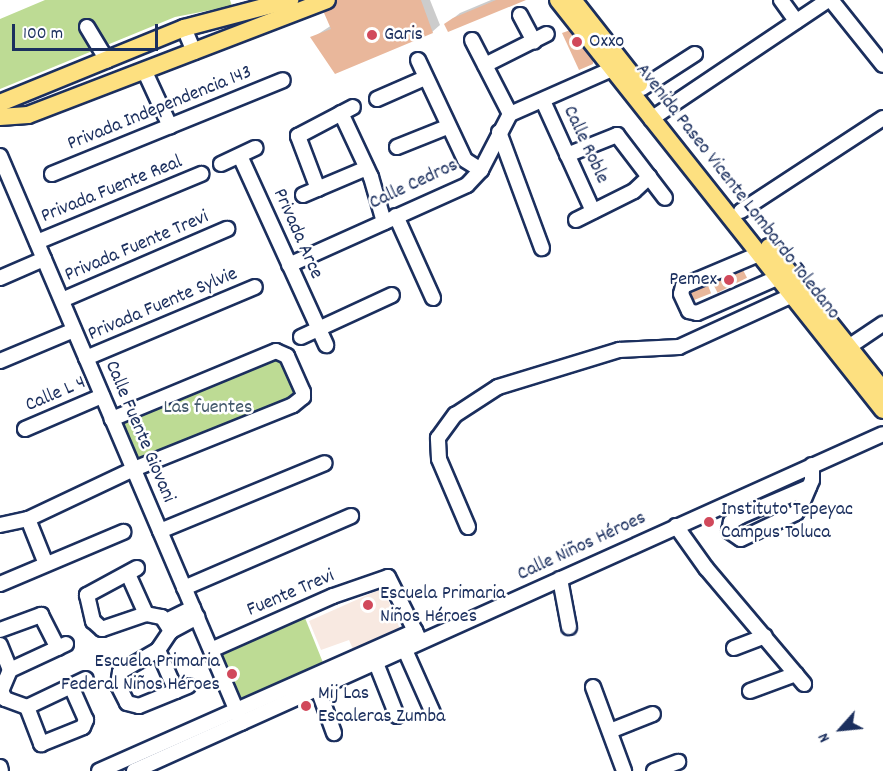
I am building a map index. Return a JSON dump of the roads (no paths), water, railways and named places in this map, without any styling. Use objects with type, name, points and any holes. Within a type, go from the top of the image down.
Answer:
[{"type":"main road","points":[[0,103],[184,28],[290,0]]},
{"type":"main road","points":[[0,128],[21,116],[145,72],[327,0]]},
{"type":"main road","name":"Avenida Paseo Vicente Lombardo Toledano","points":[[558,0],[618,67],[642,88],[656,116],[741,211],[766,251]]},
{"type":"main road","name":"Avenida Paseo Vicente Lombardo Toledano","points":[[573,0],[618,67],[784,274],[883,410]]},
{"type":"main road","points":[[0,117],[21,116]]},
{"type":"main road","name":"Avenida Paseo Vicente Lombardo Toledano","points":[[798,293],[849,346],[883,390]]},
{"type":"street","points":[[781,0],[796,21]]},
{"type":"street","points":[[656,116],[829,0],[883,65]]},
{"type":"street","points":[[520,15],[534,41]]},
{"type":"street","points":[[87,27],[107,60]]},
{"type":"street","points":[[184,28],[194,52]]},
{"type":"street","points":[[485,64],[547,34]]},
{"type":"street","points":[[472,40],[510,114],[618,67]]},
{"type":"street","points":[[642,88],[695,54]]},
{"type":"street","points":[[418,60],[447,127],[465,160],[466,185]]},
{"type":"street","points":[[145,72],[170,126]]},
{"type":"street","points":[[377,99],[425,78]]},
{"type":"street","name":"Privada Independencia 143","points":[[52,174],[282,80]]},
{"type":"street","points":[[21,116],[24,98],[30,90]]},
{"type":"street","name":"Calle Roble","points":[[543,101],[593,211],[634,191],[649,177]]},
{"type":"street","points":[[318,189],[298,136],[347,110],[367,168],[390,219],[433,298]]},
{"type":"street","name":"Calle Cedros","points":[[289,265],[466,185],[481,170],[510,114]]},
{"type":"street","points":[[741,211],[883,118]]},
{"type":"street","points":[[397,147],[447,127]]},
{"type":"street","points":[[499,132],[513,163],[542,248]]},
{"type":"street","points":[[567,154],[617,135],[665,198]]},
{"type":"street","points":[[221,164],[256,148]]},
{"type":"street","points":[[488,155],[513,163]]},
{"type":"street","name":"Calle Fuente Giovani","points":[[0,156],[242,723]]},
{"type":"street","name":"Privada Arce","points":[[240,156],[326,345]]},
{"type":"street","points":[[465,160],[481,170]]},
{"type":"street","points":[[303,195],[367,168]]},
{"type":"street","name":"Privada Fuente Real","points":[[37,242],[201,174]]},
{"type":"street","points":[[576,220],[593,211]]},
{"type":"street","name":"Privada Fuente Trevi","points":[[62,300],[227,229]]},
{"type":"street","points":[[766,251],[683,286],[681,294],[688,311],[697,313],[784,274]]},
{"type":"street","points":[[0,279],[44,259]]},
{"type":"street","name":"Privada Fuente Sylvie","points":[[86,358],[255,287]]},
{"type":"street","points":[[468,527],[439,459],[438,438],[455,415],[498,387],[619,350],[679,346],[798,293]]},
{"type":"street","points":[[301,337],[392,295]]},
{"type":"street","points":[[849,346],[883,324]]},
{"type":"street","points":[[0,361],[74,330]]},
{"type":"street","points":[[0,525],[28,519],[134,469],[300,401],[300,384],[284,352],[276,351],[112,419]]},
{"type":"street","name":"Calle L 4","points":[[25,429],[102,396]]},
{"type":"street","name":"Calle Niños Héroes","points":[[141,770],[405,650],[418,637],[560,579],[883,434]]},
{"type":"street","points":[[160,531],[325,463]]},
{"type":"street","points":[[809,487],[741,516],[731,522],[729,531],[741,539],[790,517],[801,506],[809,487],[812,465]]},
{"type":"street","points":[[184,588],[351,516]]},
{"type":"street","points":[[28,519],[46,564]]},
{"type":"street","points":[[676,526],[706,568],[800,679],[750,691]]},
{"type":"street","points":[[0,584],[123,532]]},
{"type":"street","points":[[146,614],[102,629],[93,621],[87,595],[133,571],[146,614],[169,626]]},
{"type":"street","name":"Fuente Trevi","points":[[211,650],[333,596],[388,577],[418,637]]},
{"type":"street","points":[[560,579],[569,627]]},
{"type":"street","points":[[158,650],[182,688],[132,707],[121,692],[117,679],[120,672],[158,650],[169,626],[195,612]]},
{"type":"street","points":[[0,630],[40,615],[62,646],[10,670]]},
{"type":"street","points":[[734,648],[765,636]]},
{"type":"street","points":[[99,771],[236,709],[418,637]]},
{"type":"street","points":[[0,645],[10,670],[1,696],[27,707],[41,744],[82,727],[86,720],[71,686]]},
{"type":"street","points":[[405,650],[433,713]]},
{"type":"street","points":[[376,663],[397,716]]},
{"type":"street","points":[[27,707],[86,679]]},
{"type":"street","points":[[593,687],[624,771]]},
{"type":"street","points":[[318,689],[334,733]]},
{"type":"street","points":[[610,731],[653,714]]},
{"type":"street","points":[[654,771],[678,762]]},
{"type":"place","name":"Garis","points":[[372,35]]},
{"type":"place","name":"Oxxo","points":[[577,42]]},
{"type":"place","name":"Pemex","points":[[729,280]]},
{"type":"place","name":"Instituto Tepeyac Campus Toluca","points":[[709,522]]},
{"type":"place","name":"Escuela Primaria Niños Héroes","points":[[368,605]]},
{"type":"place","name":"Escuela Primaria Federal Niños Héroes","points":[[232,674]]},
{"type":"place","name":"Mij Las Escaleras Zumba","points":[[306,706]]},
{"type":"park label","name":"Las fuentes","points":[[208,408]]}]
